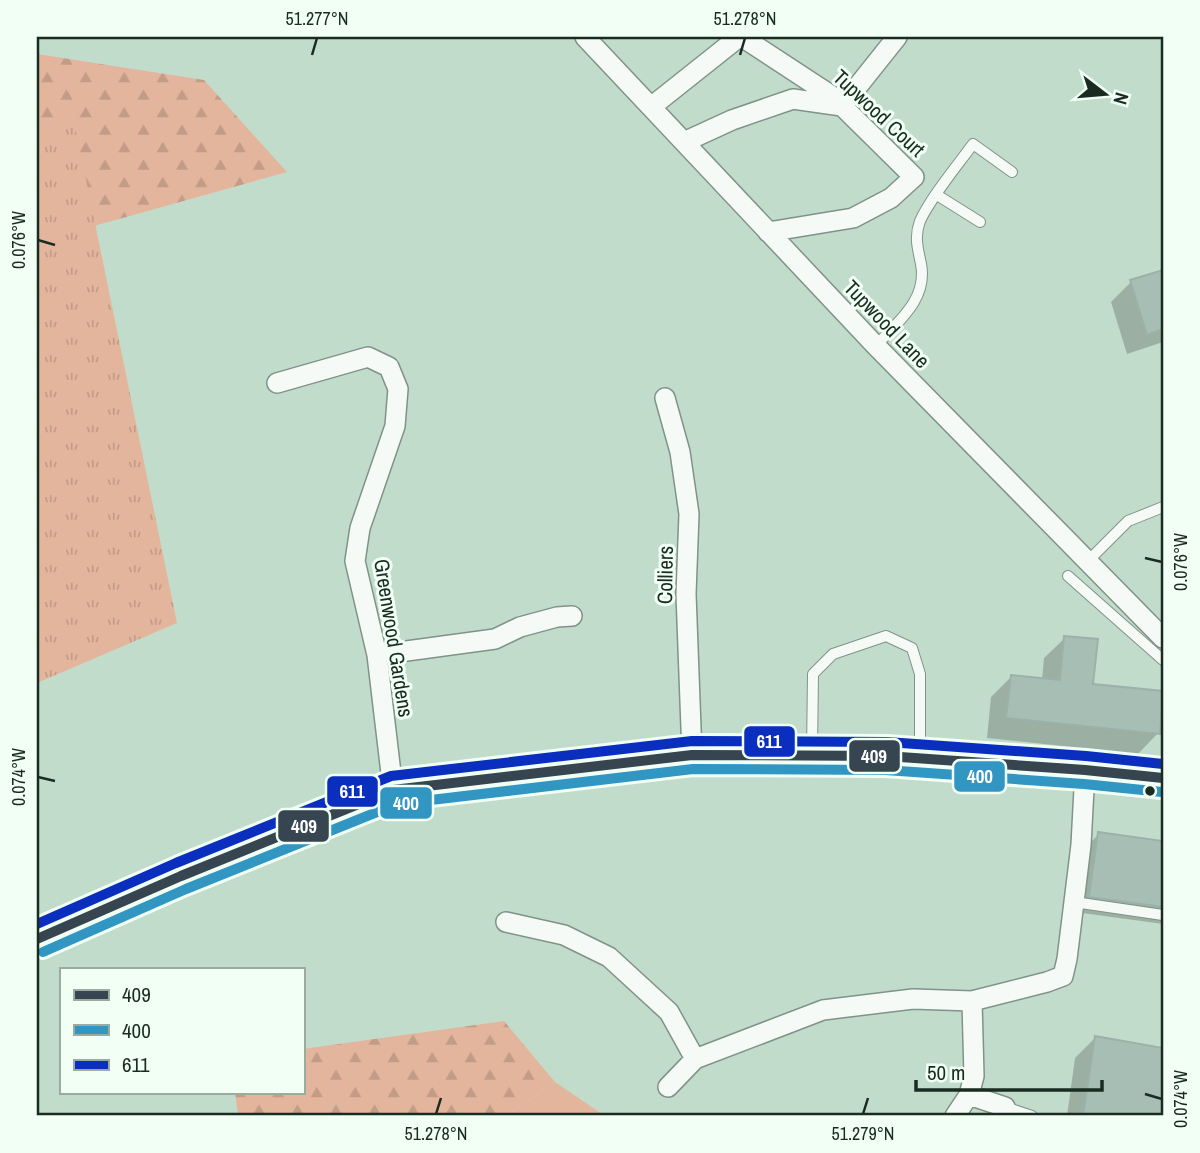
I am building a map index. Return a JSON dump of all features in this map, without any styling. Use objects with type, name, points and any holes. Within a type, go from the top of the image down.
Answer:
[{"type":"main road","points":[[37,939],[181,876],[393,790],[692,755],[919,758],[1085,770],[1163,779]]},
{"type":"street","name":"Tupwood Lane","points":[[585,37],[876,346],[1163,638]]},
{"type":"street","name":"Tupwood Court","points":[[651,107],[741,37],[832,96],[914,177],[891,198],[853,218],[768,232]]},
{"type":"street","points":[[684,142],[732,120],[793,99],[842,106],[897,37]]},
{"type":"street","name":"Greenwood Gardens","points":[[277,383],[368,357],[389,367],[398,389],[395,426],[360,527],[355,561],[377,655],[393,790]]},
{"type":"street","name":"Colliers","points":[[665,398],[680,452],[689,514],[686,594],[692,755]]},
{"type":"street","points":[[377,655],[495,639],[520,627],[556,617],[572,616]]},
{"type":"street","points":[[667,1087],[695,1059],[823,1010],[913,999],[972,1001],[1063,976],[1074,902],[1085,770]]},
{"type":"street","points":[[506,922],[564,935],[609,957],[669,1012],[695,1059]]},
{"type":"street","points":[[955,1116],[969,1095],[974,1076],[972,1001]]},
{"type":"street","points":[[969,1095],[1005,1107]]},
{"type":"lane","points":[[876,346],[914,304],[920,293],[922,280],[916,237],[921,221],[973,144],[1012,172]]},
{"type":"lane","points":[[937,195],[979,222]]},
{"type":"lane","points":[[1088,561],[1128,521],[1163,507]]},
{"type":"lane","points":[[1068,576],[1163,660]]},
{"type":"lane","points":[[813,756],[813,674],[833,654],[886,636],[912,648],[920,674],[919,758]]},
{"type":"lane","points":[[1074,902],[1163,915]]},
{"type":"lane","points":[[1005,1107],[1032,1116]]},
{"type":"green space","points":[[37,54],[204,80],[287,172],[94,226],[72,112],[37,125]]},
{"type":"green space","points":[[72,111],[177,623],[37,683],[37,125]]},
{"type":"green space","points":[[504,1021],[555,1082],[506,1116],[238,1116],[235,1094],[304,1094],[304,1049]]},
{"type":"green space","points":[[555,1082],[605,1116],[506,1116]]},
{"type":"building","points":[[1163,270],[1163,329],[1147,335],[1130,280]]},
{"type":"building","points":[[1064,636],[1098,639],[1093,684],[1163,691],[1160,734],[1006,718],[1011,675],[1060,680]]},
{"type":"building","points":[[1098,832],[1163,841],[1163,907],[1089,897]]},
{"type":"building","points":[[1095,1036],[1163,1048],[1163,1116],[1083,1116]]},
{"type":"transit line","name":"611","points":[[37,924],[176,863],[391,776],[692,741],[887,742],[1163,764]]},
{"type":"transit line","name":"409","points":[[37,939],[181,876],[393,790],[692,755],[886,756],[1163,778]]},
{"type":"transit line","name":"400","points":[[43,952],[186,889],[397,804],[693,769],[885,770],[1162,792]]}]
